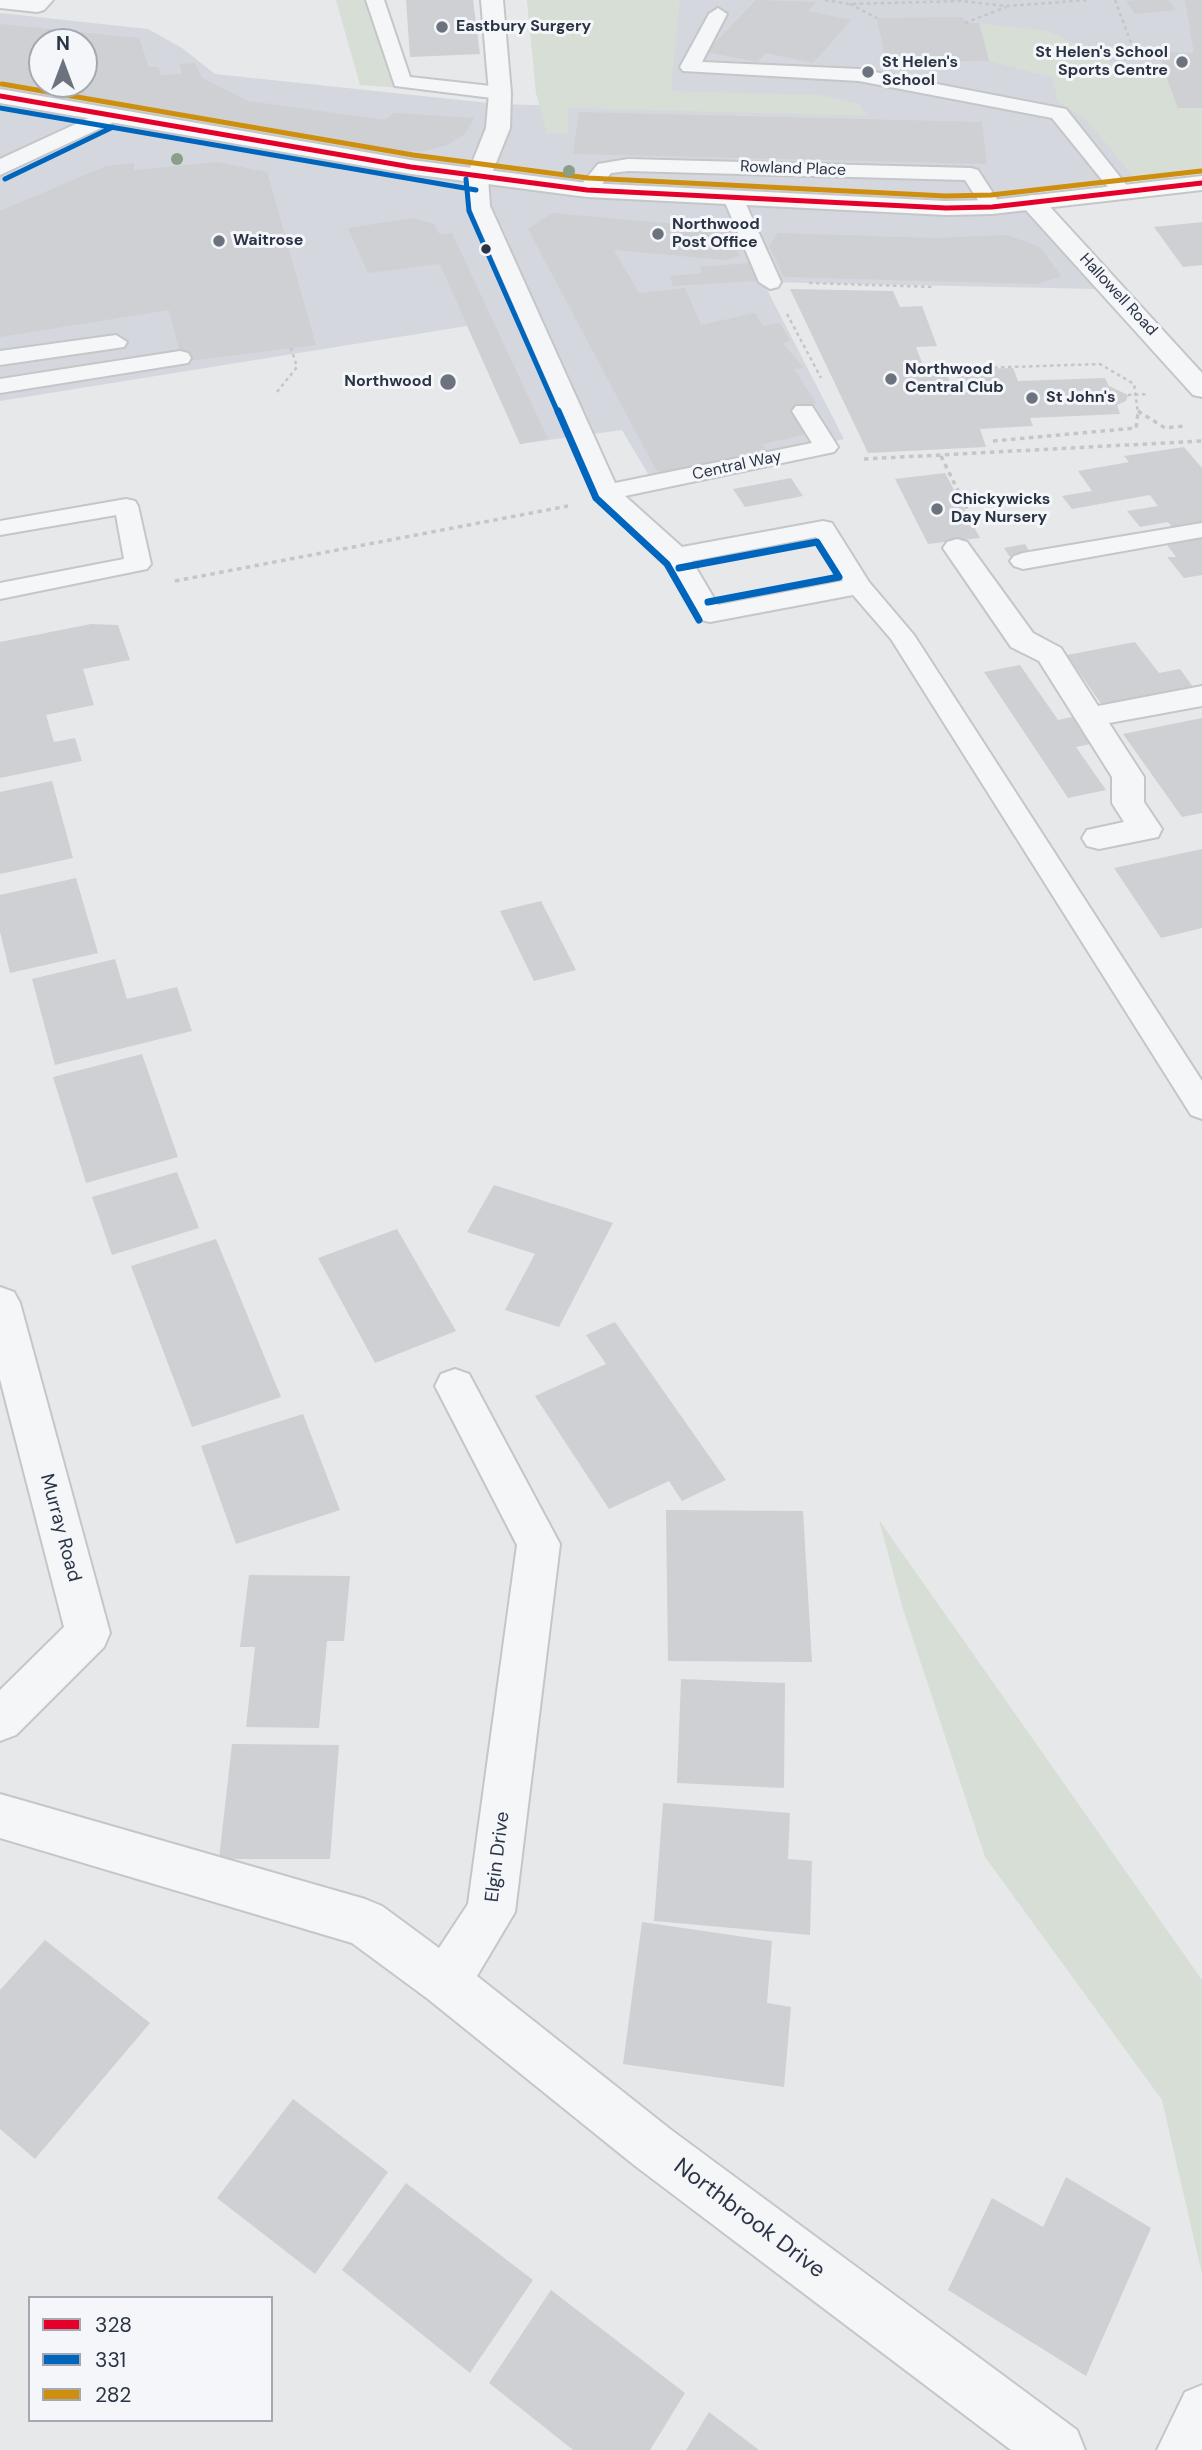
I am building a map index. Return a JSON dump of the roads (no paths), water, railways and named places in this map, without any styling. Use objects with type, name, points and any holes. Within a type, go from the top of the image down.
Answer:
[{"type":"main road","points":[[0,96],[478,178],[587,190],[893,207],[992,207],[1202,183]]},
{"type":"street","points":[[478,178],[498,128],[500,93],[492,0]]},
{"type":"street","points":[[0,168],[108,116]]},
{"type":"street","name":"Hallowell Road","points":[[1032,202],[1202,389]]},
{"type":"street","points":[[957,548],[1022,640],[1049,655],[1129,777],[1128,803],[1146,829],[1099,838]]},
{"type":"street","points":[[1091,717],[1202,696]]},
{"type":"street","name":"Murray Road","points":[[0,1303],[89,1633],[0,1720]]},
{"type":"street","name":"Elgin Drive","points":[[446,1982],[491,1912],[539,1544],[455,1386]]},
{"type":"street","points":[[0,1816],[365,1923],[446,1982]]},
{"type":"street","name":"Northbrook Drive","points":[[446,1982],[652,2147],[1057,2450]]},
{"type":"lane","points":[[0,2],[37,6],[44,0]]},
{"type":"lane","points":[[375,0],[402,82],[500,93]]},
{"type":"lane","points":[[718,14],[690,67],[859,75],[1059,113],[1122,192]]},
{"type":"lane","name":"Rowland Place","points":[[587,190],[605,168],[628,165],[971,174],[992,207]]},
{"type":"lane","points":[[478,178],[480,206],[607,492],[677,556],[710,614],[859,586]]},
{"type":"lane","points":[[734,200],[770,282]]},
{"type":"lane","points":[[0,358],[116,342]]},
{"type":"lane","points":[[0,386],[180,358]]},
{"type":"lane","name":"Central Way","points":[[607,492],[826,447],[804,411]]},
{"type":"lane","points":[[0,528],[126,506],[138,564],[0,591]]},
{"type":"lane","points":[[677,556],[823,528],[859,586],[901,635],[1202,1107]]},
{"type":"lane","points":[[1023,561],[1202,530]]},
{"type":"lane","points":[[1181,2450],[1202,2409]]},
{"type":"place","name":"Eastbury Surgery","points":[[442,27]]},
{"type":"place","name":"St Helen's School Sports Centre","points":[[1182,62]]},
{"type":"place","name":"St Helen's School","points":[[868,72]]},
{"type":"place","name":"Northwood Post Office","points":[[658,234]]},
{"type":"place","name":"Waitrose","points":[[219,241]]},
{"type":"place","name":"Northwood Central Club","points":[[891,379]]},
{"type":"place","name":"Northwood","points":[[448,382]]},
{"type":"place","name":"St John's","points":[[1032,398]]},
{"type":"place","name":"Chickywicks Day Nursery","points":[[937,509]]}]
